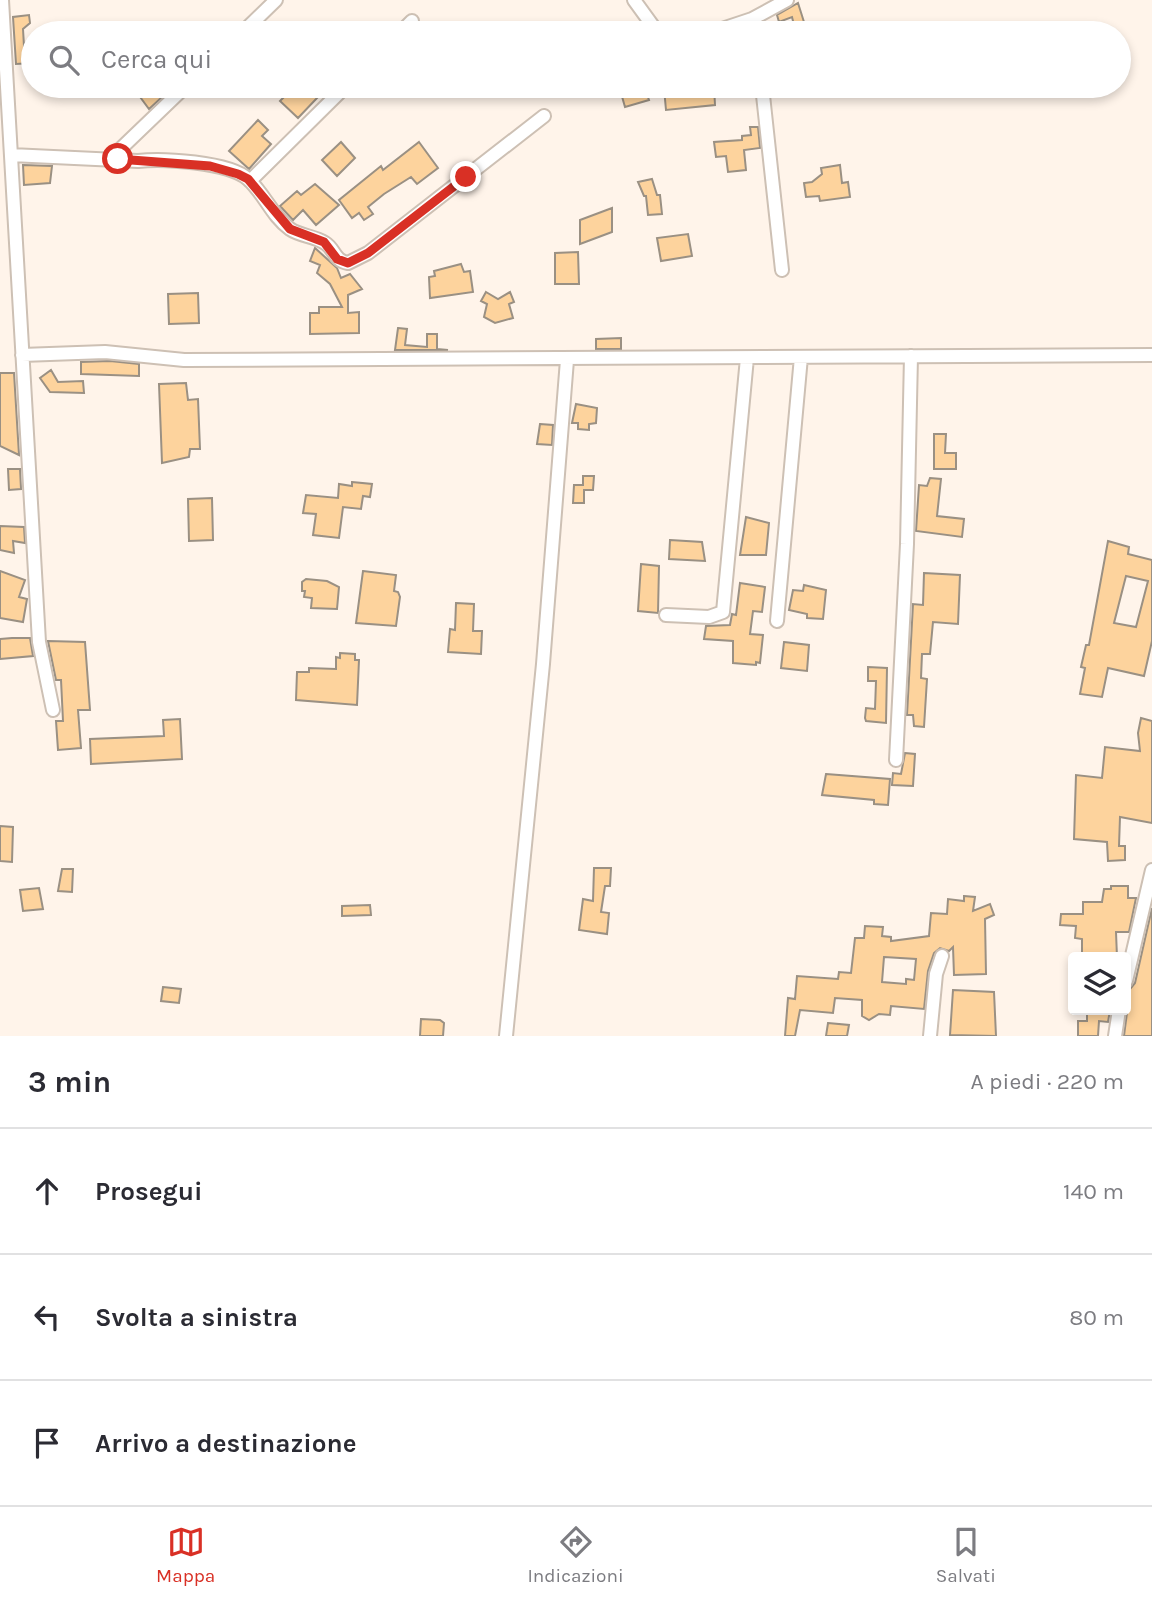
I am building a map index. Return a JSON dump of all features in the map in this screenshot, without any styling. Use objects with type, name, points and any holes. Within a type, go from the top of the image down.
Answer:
[{"type":"street","points":[[2,0],[39,642],[52,710]]},
{"type":"street","points":[[254,21],[276,0]]},
{"type":"street","points":[[634,0],[649,21]]},
{"type":"street","points":[[746,21],[787,0]]},
{"type":"street","points":[[111,158],[174,98]]},
{"type":"street","points":[[250,181],[334,98]]},
{"type":"street","points":[[763,98],[782,270]]},
{"type":"street","points":[[10,155],[111,158],[210,166],[238,174],[250,181],[290,229],[324,242],[337,259],[348,263],[368,253],[544,116]]},
{"type":"street","points":[[22,355],[105,352],[184,360],[1152,355]]},
{"type":"street","points":[[896,760],[907,544],[911,356]]},
{"type":"street","points":[[777,621],[801,357]]},
{"type":"street","points":[[666,615],[709,617],[723,612],[747,358]]},
{"type":"street","points":[[506,1036],[543,664],[567,360]]},
{"type":"street","points":[[1131,960],[1152,870]]},
{"type":"street","points":[[930,1036],[936,974],[942,956]]},
{"type":"street","points":[[1115,1036],[1118,1015]]},
{"type":"building","points":[[798,3],[804,21],[793,21],[792,17],[779,21],[777,15]]},
{"type":"building","points":[[29,15],[30,21],[21,21],[21,64],[16,64],[13,17]]},
{"type":"building","points":[[141,98],[161,98],[149,109]]},
{"type":"building","points":[[283,98],[317,98],[298,118],[280,101]]},
{"type":"building","points":[[622,98],[649,100],[625,107]]},
{"type":"building","points":[[665,98],[715,98],[715,105],[666,110]]},
{"type":"building","points":[[258,120],[268,130],[262,136],[271,144],[249,169],[229,151]]},
{"type":"building","points":[[750,127],[758,127],[760,148],[744,150],[746,170],[728,172],[726,156],[716,157],[714,142],[742,140],[742,136],[751,135]]},
{"type":"building","points":[[341,142],[355,158],[337,176],[322,160]]},
{"type":"building","points":[[419,142],[438,168],[417,184],[411,177],[384,194],[368,207],[373,214],[364,220],[359,213],[352,218],[339,200],[381,166],[383,170]]},
{"type":"building","points":[[23,165],[52,166],[50,183],[24,185]]},
{"type":"building","points":[[840,165],[842,183],[848,182],[850,197],[820,201],[819,196],[806,197],[804,183],[812,182],[822,174],[821,168]]},
{"type":"building","points":[[652,179],[657,195],[660,195],[662,214],[648,215],[646,196],[638,182]]},
{"type":"building","points":[[315,184],[339,205],[316,225],[303,210],[293,220],[280,206],[297,191],[301,195]]},
{"type":"building","points":[[612,208],[612,232],[580,244],[580,220]]},
{"type":"building","points":[[688,234],[692,256],[661,261],[657,238]]},
{"type":"building","points":[[315,248],[337,268],[341,278],[350,274],[362,289],[348,295],[348,313],[359,312],[359,333],[310,334],[310,313],[319,313],[319,307],[342,307],[330,284],[317,273],[320,265],[310,261]]},
{"type":"building","points":[[578,252],[579,284],[555,284],[555,253]]},
{"type":"building","points":[[461,264],[464,272],[470,271],[473,292],[430,298],[429,277],[435,276],[434,271]]},
{"type":"building","points":[[486,292],[498,299],[510,292],[514,302],[509,304],[513,318],[495,323],[484,317],[487,304],[481,301]]},
{"type":"building","points":[[198,293],[199,323],[169,324],[168,294]]},
{"type":"building","points":[[398,328],[407,329],[405,345],[427,347],[427,334],[437,334],[437,349],[448,350],[395,350]]},
{"type":"building","points":[[621,338],[621,349],[596,349],[596,339]]},
{"type":"building","points":[[81,362],[139,364],[139,376],[81,374]]},
{"type":"building","points":[[51,370],[58,382],[83,381],[84,393],[50,392],[40,378]]},
{"type":"building","points":[[0,373],[14,373],[19,455],[0,446]]},
{"type":"building","points":[[186,383],[188,400],[198,399],[200,449],[190,449],[189,457],[162,463],[159,384]]},
{"type":"building","points":[[576,404],[597,408],[596,423],[589,424],[589,430],[578,429],[578,423],[572,423]]},
{"type":"building","points":[[540,424],[553,425],[552,445],[537,444]]},
{"type":"building","points":[[934,434],[946,434],[945,453],[956,453],[956,469],[934,469]]},
{"type":"building","points":[[8,469],[20,469],[21,489],[9,490]]},
{"type":"building","points":[[583,476],[594,476],[593,490],[584,490],[584,503],[573,503],[574,485],[583,485]]},
{"type":"building","points":[[930,478],[941,479],[937,516],[964,519],[962,537],[916,531],[919,485],[927,486]]},
{"type":"building","points":[[352,482],[372,484],[370,497],[363,496],[361,509],[343,507],[339,538],[313,535],[316,514],[303,513],[306,495],[338,498],[339,484],[352,486]]},
{"type":"building","points":[[212,498],[213,540],[189,541],[188,499]]},
{"type":"building","points":[[746,517],[769,523],[766,555],[740,555]]},
{"type":"building","points":[[0,526],[24,527],[25,543],[13,541],[14,553],[0,550]]},
{"type":"building","points":[[670,540],[702,542],[705,561],[669,559]]},
{"type":"building","points":[[1108,541],[1129,547],[1128,554],[1152,560],[1152,641],[1144,676],[1108,668],[1102,697],[1080,694],[1085,668],[1081,667],[1086,645],[1089,645]],"holes":[[[1126,576],[1148,581],[1136,627],[1114,623]]]},
{"type":"building","points":[[641,564],[659,566],[658,613],[638,611]]},
{"type":"building","points":[[0,571],[25,580],[19,597],[27,599],[23,622],[0,618]]},
{"type":"building","points":[[363,571],[396,575],[394,591],[398,592],[400,597],[396,626],[356,623]]},
{"type":"building","points":[[924,573],[960,575],[958,624],[933,622],[930,654],[922,654],[921,678],[927,679],[924,727],[914,726],[913,715],[907,715],[913,604],[923,605]]},
{"type":"building","points":[[306,579],[327,581],[339,587],[337,609],[311,608],[312,598],[304,597],[305,591],[302,591],[302,582]]},
{"type":"building","points":[[740,583],[765,587],[762,612],[753,611],[750,634],[763,635],[760,663],[756,662],[756,665],[733,663],[733,641],[704,639],[706,626],[730,625],[732,614],[736,615]]},
{"type":"building","points":[[804,585],[826,590],[823,619],[807,618],[807,614],[789,610],[793,590],[803,591]]},
{"type":"building","points":[[456,603],[474,604],[473,631],[482,631],[481,654],[448,652],[450,629],[455,630]]},
{"type":"building","points":[[30,638],[33,656],[0,659],[0,639]]},
{"type":"building","points":[[48,641],[85,642],[90,710],[78,710],[81,748],[58,750],[56,721],[63,721],[61,680],[56,680]]},
{"type":"building","points":[[784,642],[809,645],[807,671],[781,668]]},
{"type":"building","points":[[340,653],[355,654],[355,660],[359,660],[357,705],[296,700],[297,672],[309,672],[309,668],[336,669],[336,657],[340,658]]},
{"type":"building","points":[[868,667],[887,668],[886,723],[866,721],[865,718],[866,708],[875,709],[876,681],[868,681]]},
{"type":"building","points":[[1141,718],[1152,721],[1152,823],[1120,817],[1119,846],[1125,846],[1125,860],[1108,861],[1107,842],[1074,839],[1076,775],[1102,778],[1105,747],[1140,751],[1138,733]]},
{"type":"building","points":[[180,719],[182,759],[91,764],[90,739],[164,736],[163,720]]},
{"type":"building","points":[[905,753],[915,754],[913,786],[892,785],[893,773],[901,774]]},
{"type":"building","points":[[826,774],[890,779],[888,805],[874,804],[874,800],[822,795]]},
{"type":"building","points":[[0,826],[13,827],[12,862],[0,861]]},
{"type":"building","points":[[594,868],[611,868],[610,886],[605,886],[601,912],[609,913],[607,934],[579,930],[583,899],[593,901]]},
{"type":"building","points":[[62,869],[73,869],[72,892],[58,891]]},
{"type":"building","points":[[1111,886],[1128,886],[1128,898],[1136,898],[1129,932],[1116,932],[1117,952],[1082,952],[1082,939],[1075,938],[1076,926],[1060,925],[1061,914],[1083,914],[1083,902],[1102,902],[1104,889],[1111,889]]},
{"type":"building","points":[[39,888],[43,909],[23,911],[20,890]]},
{"type":"building","points":[[964,896],[975,897],[973,911],[990,904],[994,915],[985,919],[986,974],[954,975],[953,947],[949,951],[940,948],[934,953],[928,971],[924,1009],[891,1006],[890,1015],[879,1014],[869,1020],[862,1016],[862,1000],[835,998],[833,1013],[800,1010],[795,1036],[785,1036],[788,998],[795,999],[797,976],[838,979],[839,972],[851,973],[855,938],[864,938],[865,926],[883,927],[882,936],[891,937],[891,941],[929,936],[931,913],[947,914],[948,899],[964,901]],"holes":[[[884,957],[916,959],[914,980],[906,979],[906,984],[882,982]]]},
{"type":"building","points":[[370,905],[371,915],[342,916],[342,906]]},
{"type":"building","points":[[1152,908],[1152,1036],[1124,1036],[1127,1015],[1131,1015],[1131,988],[1135,983]]},
{"type":"building","points":[[163,987],[181,989],[179,1003],[161,1001]]},
{"type":"building","points":[[953,990],[994,992],[996,1036],[950,1035]]},
{"type":"building","points":[[1087,1015],[1109,1015],[1108,1022],[1099,1021],[1098,1036],[1078,1036],[1078,1021],[1087,1021]]},
{"type":"building","points":[[421,1019],[440,1020],[444,1023],[443,1036],[420,1036]]},
{"type":"building","points":[[828,1023],[849,1025],[847,1036],[826,1036]]},
{"type":"route","points":[[118,159],[152,159],[210,166],[238,174],[248,179],[290,229],[324,242],[337,259],[348,263],[368,253],[466,177]]}]
